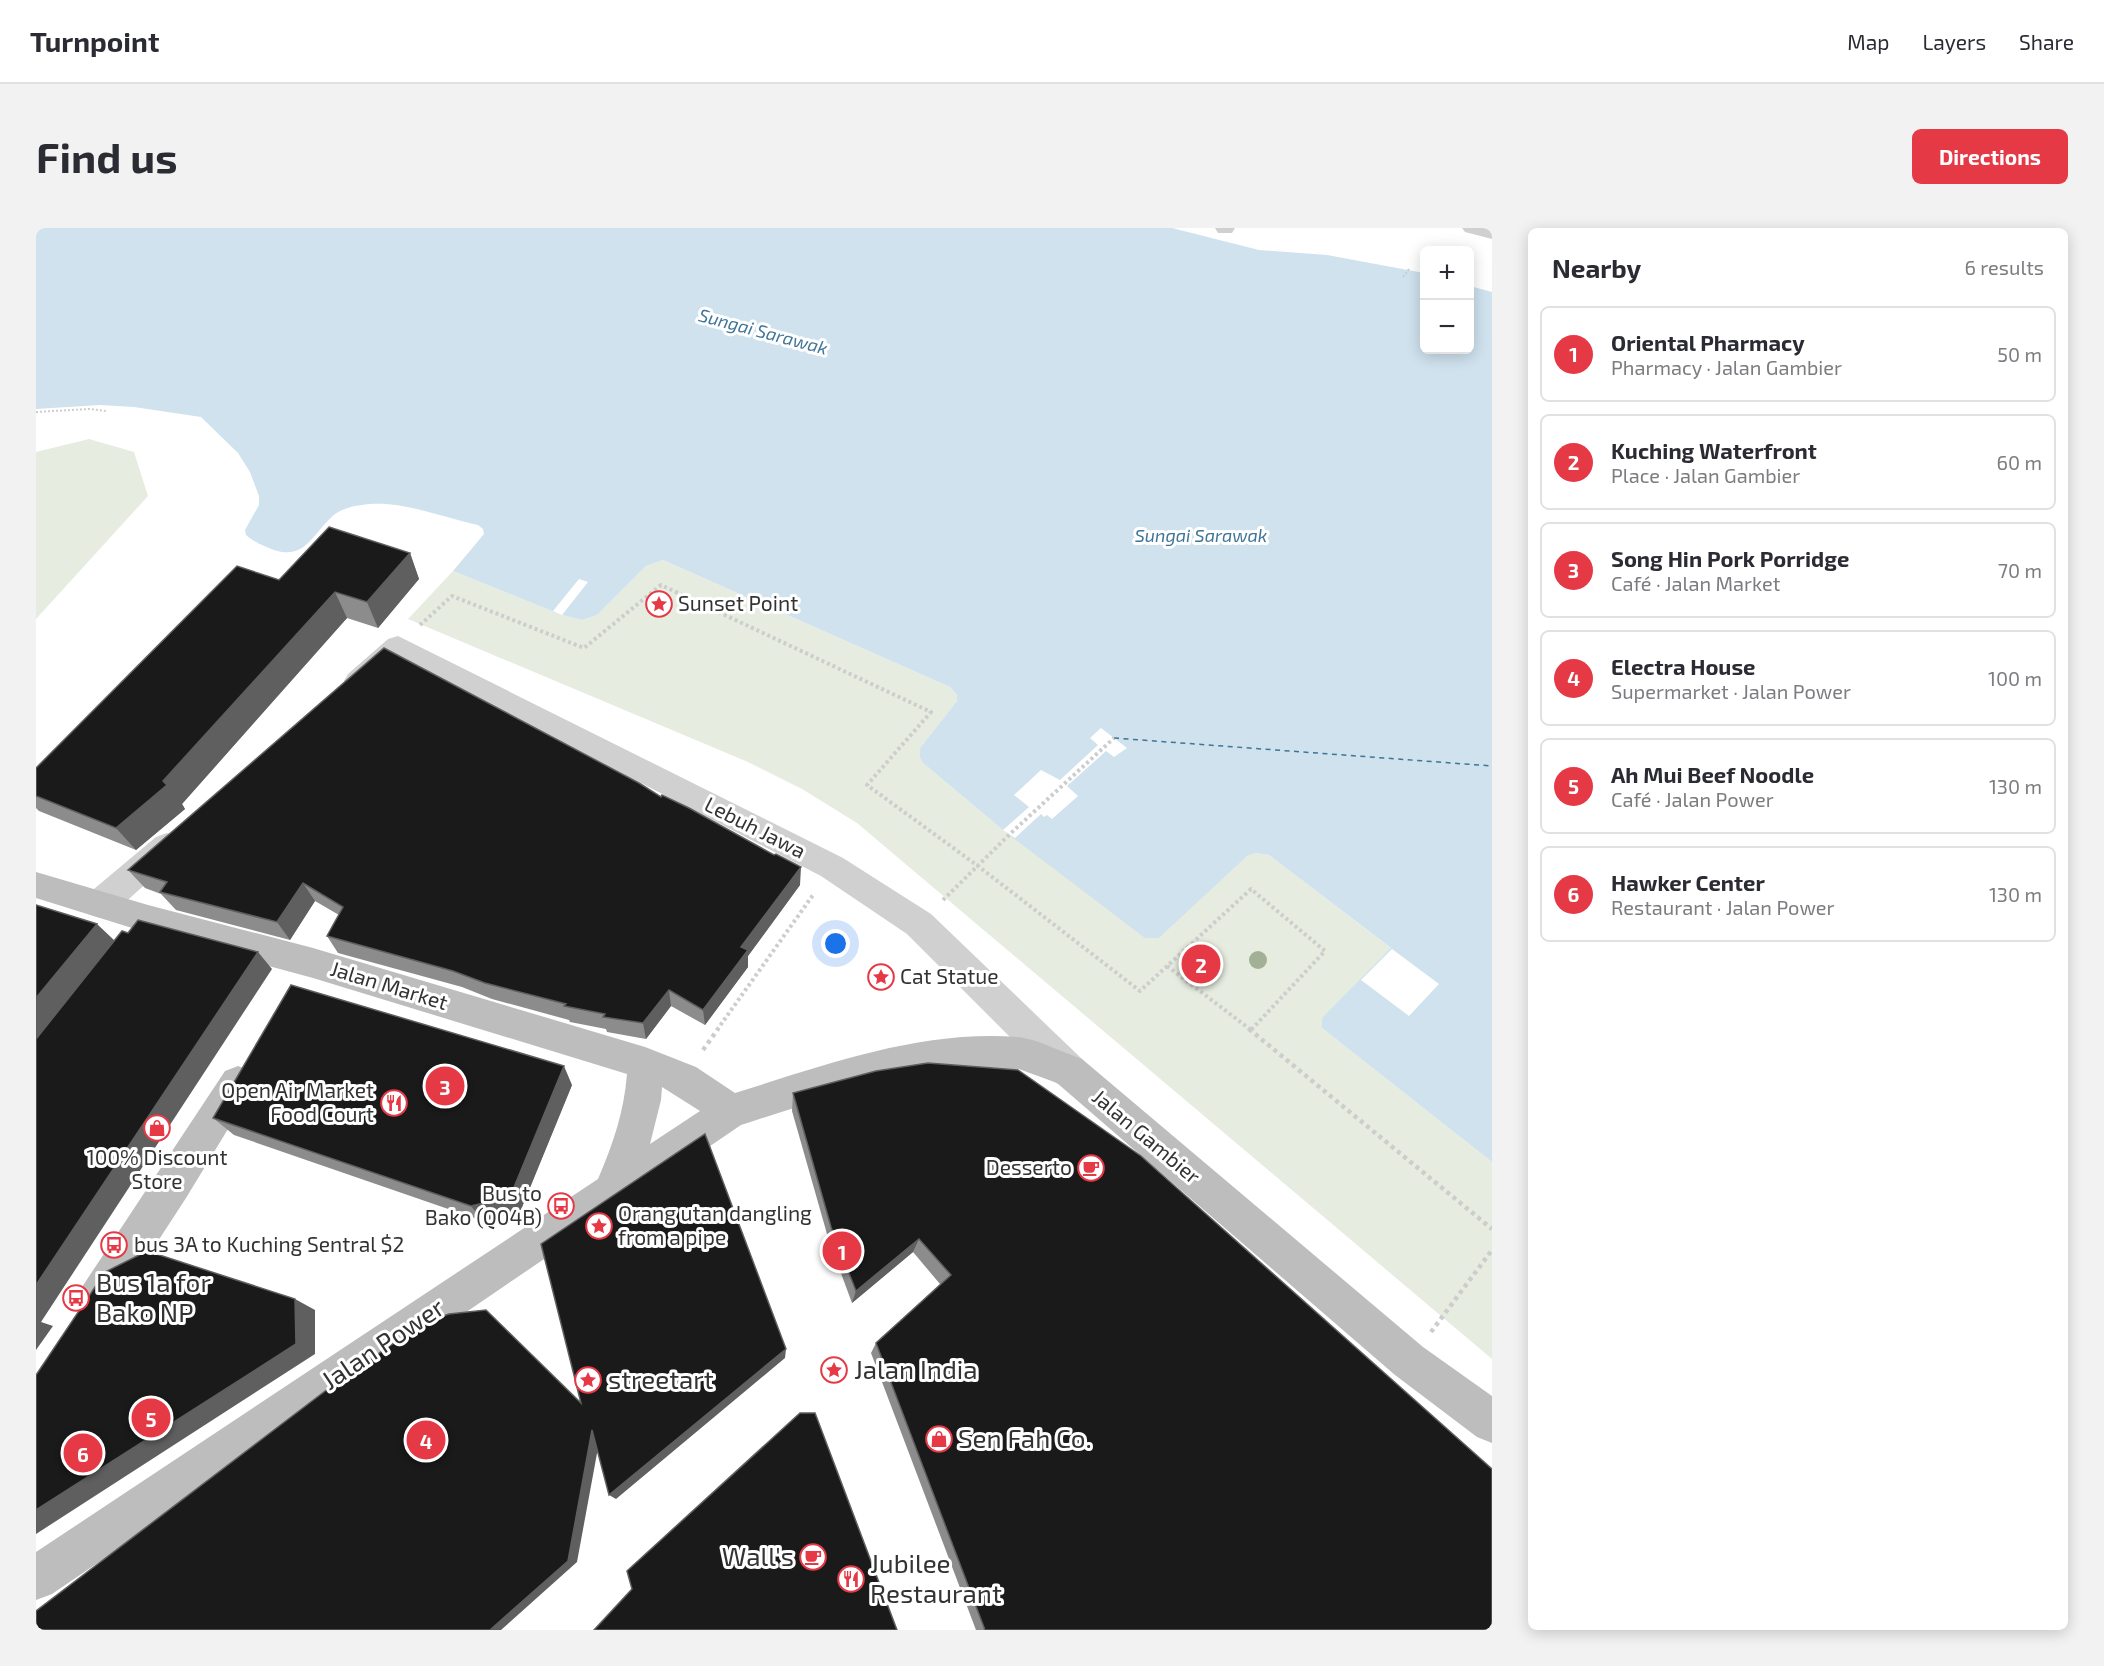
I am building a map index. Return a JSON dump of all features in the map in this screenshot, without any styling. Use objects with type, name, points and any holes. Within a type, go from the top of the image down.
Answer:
[{"type":"main road","name":"Jalan Market","points":[[36,885],[147,920],[303,979],[645,1063],[683,1079],[731,1111]]},
{"type":"main road","name":"Jalan Gambier","points":[[731,1111],[875,1066],[966,1054],[1018,1053],[1069,1071],[1409,1361],[1492,1422]]},
{"type":"main road","points":[[75,1331],[173,1185],[256,1054]]},
{"type":"main road","points":[[611,1192],[634,1138],[643,1101],[645,1063]]},
{"type":"main road","name":"Jalan Power","points":[[36,1578],[731,1111]]},
{"type":"street","points":[[334,701],[398,646]]},
{"type":"street","name":"Lebuh Jawa","points":[[398,646],[832,867],[919,924],[1069,1071]]},
{"type":"street","points":[[100,904],[190,826]]},
{"type":"path","points":[[1403,276],[1409,269]]},
{"type":"path","points":[[36,412],[89,409],[106,411]]},
{"type":"path","points":[[398,646],[452,596],[585,648],[661,585],[931,712],[867,786],[978,866],[1140,991],[1251,889],[1325,951],[1251,1030]]},
{"type":"path","points":[[919,924],[1011,833],[1114,738]]},
{"type":"path","points":[[683,1079],[832,867]]},
{"type":"path","points":[[1167,966],[1251,1030],[1492,1229]]},
{"type":"path","points":[[1409,1361],[1492,1251]]},
{"type":"shaded area","points":[[89,439],[134,452],[148,496],[36,619],[36,452]]},
{"type":"shaded area","points":[[663,560],[950,687],[957,695],[957,701],[920,748],[923,763],[1003,830],[1159,938],[1247,855],[1255,853],[1269,855],[1392,949],[1322,1028],[1492,1162],[1492,1359],[857,823],[802,789],[748,762],[408,619],[453,571],[562,615],[582,620],[597,615],[646,566]]},
{"type":"water","name":"Sungai Sarawak","points":[[36,228],[1172,228],[1259,250],[1327,255],[1420,272],[1420,354],[1474,354],[1474,287],[1492,292],[1492,1162],[1322,1028],[1322,1018],[1391,948],[1269,855],[1255,853],[1247,856],[1159,938],[1145,938],[1003,830],[923,763],[920,748],[957,701],[957,695],[950,687],[663,560],[646,566],[597,615],[582,620],[562,615],[453,571],[484,534],[483,529],[478,525],[410,507],[366,504],[348,508],[335,514],[302,548],[285,552],[274,550],[246,535],[245,530],[259,505],[259,496],[250,472],[238,453],[201,417],[134,407],[100,405],[36,409]]},
{"type":"pier","points":[[579,579],[588,582],[562,615],[553,611]]},
{"type":"pier","points":[[1101,728],[1127,748],[1114,757],[1106,751],[1067,786],[1078,796],[1052,819],[1041,814],[1015,838],[1003,830],[1029,807],[1014,795],[1041,770],[1060,780],[1098,745],[1090,738]]},
{"type":"pier","points":[[1392,949],[1439,984],[1409,1016],[1361,980]]},
{"type":"building","points":[[329,527],[410,553],[367,602],[335,592],[163,781],[167,785],[116,828],[36,796],[36,768],[237,566],[279,580]]},
{"type":"building","points":[[384,648],[639,783],[661,797],[662,795],[689,808],[774,855],[801,867],[741,947],[748,950],[703,1010],[669,990],[643,1023],[603,1017],[605,1014],[564,1006],[566,1004],[485,983],[453,971],[327,936],[343,907],[303,883],[277,922],[160,892],[167,882],[128,870]]},
{"type":"building","points":[[36,905],[97,924],[36,998]]},
{"type":"building","points":[[138,920],[258,952],[36,1285],[36,1039],[122,931],[128,933]]},
{"type":"building","points":[[291,985],[564,1066],[510,1197],[471,1206],[213,1118]]},
{"type":"building","points":[[928,1063],[1018,1070],[1141,1156],[1492,1469],[1492,1630],[985,1630],[876,1343],[951,1275],[919,1239],[856,1291],[831,1227],[793,1093],[876,1071]]},
{"type":"building","points":[[705,1134],[786,1349],[609,1495],[592,1430],[568,1561],[490,1630],[36,1630],[36,1611],[341,1379],[425,1322],[449,1314],[486,1310],[581,1403],[541,1244]]},
{"type":"building","points":[[147,1251],[295,1299],[296,1344],[36,1510],[36,1375],[105,1272]]},
{"type":"building","points":[[800,1413],[815,1413],[897,1630],[594,1630],[632,1589],[627,1571]]},
{"type":"ferry route","points":[[1114,738],[1492,766]]},
{"type":"place","name":"Sunset Point","points":[[659,604]]},
{"type":"place","name":"Kuching Waterfront","points":[[1201,964]]},
{"type":"place","name":"Cat Statue","points":[[881,977]]},
{"type":"place","name":"Song Hin Pork Porridge","points":[[445,1086]]},
{"type":"place","name":"Open Air Market Food Court","points":[[394,1103]]},
{"type":"place","name":"100% Discount Store","points":[[157,1128]]},
{"type":"place","name":"Desserto","points":[[1091,1168]]},
{"type":"place","name":"Bus to Bako (Q04B)","points":[[561,1206]]},
{"type":"place","name":"Orang utan dangling from a pipe","points":[[599,1226]]},
{"type":"place","name":"bus 3A to Kuching Sentral $2","points":[[114,1245]]},
{"type":"place","name":"Oriental Pharmacy","points":[[842,1251]]},
{"type":"place","name":"Bus 1a for Bako NP","points":[[76,1298]]},
{"type":"place","name":"Jalan India","points":[[834,1370]]},
{"type":"place","name":"streetart","points":[[588,1380]]},
{"type":"place","name":"Ah Mui Beef Noodle","points":[[151,1418]]},
{"type":"place","name":"Sen Fah Co.","points":[[939,1439]]},
{"type":"place","name":"Electra House","points":[[426,1440]]},
{"type":"place","name":"Hawker Center","points":[[83,1453]]},
{"type":"place","name":"Wall's","points":[[813,1557]]},
{"type":"place","name":"Jubilee Restaurant","points":[[851,1579]]}]
